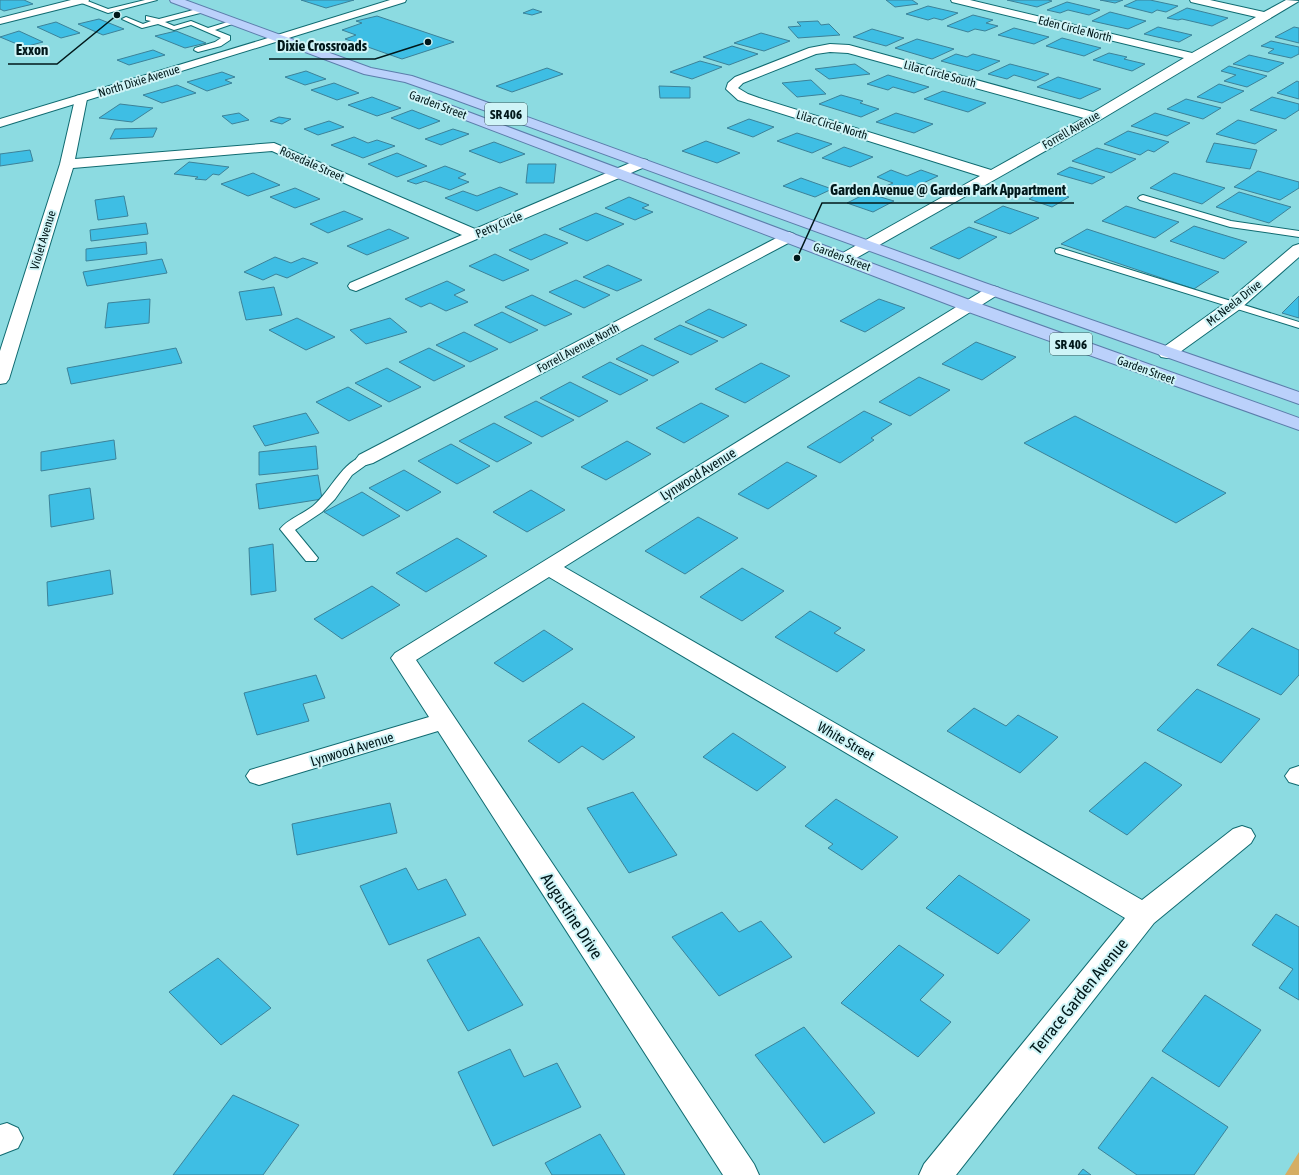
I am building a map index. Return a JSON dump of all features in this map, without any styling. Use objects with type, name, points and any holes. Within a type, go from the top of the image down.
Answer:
[{"type":"main road","name":"Garden Street","points":[[175,0],[368,72],[408,79],[449,93],[993,291],[1299,398]]},
{"type":"main road","name":"Garden Street","points":[[368,72],[389,86],[404,92]]},
{"type":"main road","name":"Garden Street","points":[[426,100],[969,306],[1299,424]]},
{"type":"street","points":[[0,21],[82,0]]},
{"type":"street","name":"North Dixie Avenue","points":[[0,124],[401,0]]},
{"type":"street","name":"Eden Circle North","points":[[956,0],[1194,57]]},
{"type":"street","points":[[1195,0],[1266,16]]},
{"type":"street","name":"Forrell Avenue","points":[[845,258],[1095,117],[1194,57],[1294,0]]},
{"type":"street","name":"Lilac Circle South","points":[[784,62],[821,49],[849,50],[1095,117]]},
{"type":"street","name":"Lilac Circle North","points":[[784,62],[739,80],[732,86],[732,89],[743,97],[754,101],[992,175]]},
{"type":"street","name":"Violet Avenue","points":[[0,378],[67,164],[81,98]]},
{"type":"street","name":"Rosedale Street","points":[[67,164],[274,147],[475,235]]},
{"type":"street","name":"Petty Circle","points":[[356,286],[642,163]]},
{"type":"street","name":"Forrell Avenue North","points":[[366,459],[789,237]]},
{"type":"street","name":"Mc Neela Drive","points":[[1167,353],[1234,305],[1299,249]]},
{"type":"street","name":"Lynwood Avenue","points":[[403,658],[993,291]]},
{"type":"street","name":"White Street","points":[[548,567],[1144,915]]},
{"type":"street","name":"Augustine Drive","points":[[403,658],[742,1175]]},
{"type":"street","name":"Lynwood Avenue","points":[[259,776],[445,721]]},
{"type":"street","name":"Terrace Garden Avenue","points":[[936,1175],[1144,915],[1242,836]]},
{"type":"lane","points":[[82,0],[108,11],[115,19]]},
{"type":"lane","points":[[134,9],[154,0]]},
{"type":"lane","points":[[168,19],[134,9],[123,8],[97,14],[115,19],[131,28],[142,26],[157,22],[168,19],[201,10]]},
{"type":"lane","points":[[149,18],[174,28],[191,23],[227,38],[218,44],[198,50]]},
{"type":"lane","points":[[126,19],[142,26]]},
{"type":"lane","points":[[208,30],[234,22]]},
{"type":"lane","points":[[218,44],[237,50]]},
{"type":"lane","points":[[1143,198],[1230,224],[1299,234]]},
{"type":"lane","points":[[1060,251],[1299,325]]},
{"type":"lane","points":[[311,558],[287,530],[317,509],[330,496],[348,472],[366,459]]},
{"type":"shaded area","points":[[1299,1152],[1299,1175],[1285,1175]]},
{"type":"building","points":[[0,0],[24,0],[33,4],[4,11],[0,9]]},
{"type":"building","points":[[301,0],[354,0],[326,8]]},
{"type":"building","points":[[886,0],[912,0],[918,4],[895,7]]},
{"type":"building","points":[[1007,0],[1048,0],[1052,1],[1037,7]]},
{"type":"building","points":[[1100,0],[1123,0],[1115,3]]},
{"type":"building","points":[[1137,0],[1150,0],[1178,6],[1166,12],[1157,10],[1152,13],[1124,6]]},
{"type":"building","points":[[1067,2],[1100,10],[1089,15],[1068,10],[1060,13],[1047,10]]},
{"type":"building","points":[[928,6],[958,13],[942,20],[934,18],[928,20],[906,14]]},
{"type":"building","points":[[1187,8],[1228,18],[1212,26],[1182,19],[1178,20],[1167,18]]},
{"type":"building","points":[[533,9],[542,12],[532,15],[523,13]]},
{"type":"building","points":[[1110,12],[1146,21],[1128,29],[1092,21]]},
{"type":"building","points":[[973,15],[993,20],[986,23],[998,26],[985,31],[975,29],[968,32],[947,26]]},
{"type":"building","points":[[377,16],[454,42],[402,59],[345,39],[356,35],[342,30],[362,23],[356,21]]},
{"type":"building","points":[[99,19],[124,29],[103,35],[78,24]]},
{"type":"building","points":[[818,21],[821,25],[829,24],[840,35],[798,38],[788,27],[801,26],[797,22]]},
{"type":"building","points":[[56,22],[80,33],[61,38],[37,27]]},
{"type":"building","points":[[1158,27],[1192,35],[1179,42],[1144,34]]},
{"type":"building","points":[[1294,27],[1299,28],[1299,43],[1275,37]]},
{"type":"building","points":[[1014,28],[1049,37],[1034,44],[998,35]]},
{"type":"building","points":[[872,29],[904,38],[886,46],[853,37]]},
{"type":"building","points":[[19,31],[43,42],[24,47],[0,37]]},
{"type":"building","points":[[176,31],[206,43],[185,48],[155,36]]},
{"type":"building","points":[[761,33],[790,41],[764,51],[734,43]]},
{"type":"building","points":[[1062,38],[1101,48],[1084,56],[1046,46]]},
{"type":"building","points":[[917,39],[954,49],[932,59],[895,48]]},
{"type":"building","points":[[1271,41],[1299,47],[1299,54],[1291,58],[1268,53],[1274,49],[1261,46]]},
{"type":"building","points":[[732,46],[758,54],[729,65],[703,57]]},
{"type":"building","points":[[153,50],[165,55],[129,65],[117,60]]},
{"type":"building","points":[[1109,53],[1127,57],[1124,59],[1145,64],[1132,71],[1093,60]]},
{"type":"building","points":[[956,54],[967,57],[973,54],[1000,61],[978,71],[941,61]]},
{"type":"building","points":[[1249,55],[1284,63],[1268,72],[1233,64]]},
{"type":"building","points":[[700,61],[722,67],[692,79],[670,72]]},
{"type":"building","points":[[855,64],[870,74],[829,79],[815,69]]},
{"type":"building","points":[[1010,64],[1049,74],[1035,81],[1014,75],[1007,79],[988,74]]},
{"type":"building","points":[[1229,66],[1267,76],[1247,87],[1224,81],[1236,75],[1221,71]]},
{"type":"building","points":[[547,68],[563,74],[512,92],[496,86]]},
{"type":"building","points":[[306,71],[326,79],[305,85],[285,77]]},
{"type":"building","points":[[222,72],[235,77],[225,80],[232,83],[207,91],[187,82]]},
{"type":"building","points":[[888,75],[929,87],[914,93],[893,87],[888,90],[867,84]]},
{"type":"building","points":[[1058,77],[1101,89],[1080,99],[1037,87]]},
{"type":"building","points":[[811,80],[826,94],[797,97],[782,83]]},
{"type":"building","points":[[1297,81],[1299,82],[1299,99],[1277,93]]},
{"type":"building","points":[[334,83],[359,93],[337,100],[311,90]]},
{"type":"building","points":[[1219,84],[1244,91],[1222,103],[1197,97]]},
{"type":"building","points":[[177,85],[196,93],[162,103],[143,95]]},
{"type":"building","points":[[659,86],[690,87],[690,98],[660,98]]},
{"type":"building","points":[[943,91],[986,103],[968,112],[924,99]]},
{"type":"building","points":[[841,95],[863,101],[860,103],[879,109],[861,117],[819,104]]},
{"type":"building","points":[[372,97],[401,108],[377,116],[348,105]]},
{"type":"building","points":[[1272,97],[1299,104],[1299,110],[1285,119],[1250,110]]},
{"type":"building","points":[[1186,99],[1221,108],[1203,119],[1167,109]]},
{"type":"building","points":[[120,104],[153,108],[132,122],[99,118]]},
{"type":"building","points":[[412,110],[440,121],[419,129],[391,118]]},
{"type":"building","points":[[239,113],[249,120],[232,124],[222,116]]},
{"type":"building","points":[[896,113],[933,124],[914,133],[876,122]]},
{"type":"building","points":[[1155,113],[1190,123],[1167,136],[1131,126]]},
{"type":"building","points":[[279,117],[291,119],[282,124],[270,121]]},
{"type":"building","points":[[749,119],[774,127],[753,137],[727,128]]},
{"type":"building","points":[[1238,120],[1277,130],[1255,144],[1216,134]]},
{"type":"building","points":[[329,121],[344,127],[318,135],[304,129]]},
{"type":"building","points":[[157,128],[153,137],[110,139],[115,129]]},
{"type":"building","points":[[453,129],[469,134],[441,145],[425,139]]},
{"type":"building","points":[[1128,131],[1169,142],[1154,152],[1148,150],[1140,155],[1104,144]]},
{"type":"building","points":[[797,133],[832,144],[812,153],[777,141]]},
{"type":"building","points":[[354,137],[368,143],[377,140],[395,146],[363,158],[331,145]]},
{"type":"building","points":[[706,141],[740,153],[717,163],[682,151]]},
{"type":"building","points":[[494,142],[525,154],[500,163],[469,151]]},
{"type":"building","points":[[1214,143],[1257,150],[1250,169],[1206,162]]},
{"type":"building","points":[[844,147],[873,157],[850,167],[822,158]]},
{"type":"building","points":[[1097,148],[1136,159],[1111,173],[1072,161]]},
{"type":"building","points":[[30,150],[33,161],[0,166],[0,154]]},
{"type":"building","points":[[397,153],[427,166],[397,177],[368,164]]},
{"type":"building","points":[[189,162],[229,167],[219,175],[213,174],[206,180],[195,179],[198,177],[174,174]]},
{"type":"building","points":[[528,164],[556,164],[554,183],[526,183]]},
{"type":"building","points":[[445,166],[466,174],[458,178],[469,182],[450,190],[425,181],[416,184],[407,181]]},
{"type":"building","points":[[1070,167],[1105,177],[1092,184],[1057,174]]},
{"type":"building","points":[[891,170],[907,176],[921,170],[938,176],[915,187],[924,190],[913,196],[886,186],[893,183],[877,177]]},
{"type":"building","points":[[1258,171],[1299,182],[1299,188],[1280,200],[1234,187]]},
{"type":"building","points":[[253,173],[280,185],[248,196],[221,184]]},
{"type":"building","points":[[1174,173],[1225,188],[1202,204],[1150,188]]},
{"type":"building","points":[[801,178],[832,189],[815,197],[783,186]]},
{"type":"building","points":[[500,187],[518,194],[477,211],[445,198],[463,191],[477,196]]},
{"type":"building","points":[[295,188],[320,199],[295,208],[270,197]]},
{"type":"building","points":[[1045,190],[1069,197],[1052,207],[1029,199]]},
{"type":"building","points":[[1239,192],[1291,207],[1269,223],[1216,207]]},
{"type":"building","points":[[867,193],[894,201],[873,212],[847,203]]},
{"type":"building","points":[[124,196],[128,216],[98,220],[95,200]]},
{"type":"building","points":[[629,197],[649,205],[642,208],[653,212],[635,220],[605,208]]},
{"type":"building","points":[[1003,206],[1039,218],[1010,234],[974,222]]},
{"type":"building","points":[[1126,206],[1179,222],[1155,238],[1102,221]]},
{"type":"building","points":[[344,211],[363,219],[328,233],[310,224]]},
{"type":"building","points":[[596,213],[624,224],[587,241],[559,229]]},
{"type":"building","points":[[146,223],[148,234],[91,241],[90,230]]},
{"type":"building","points":[[1194,226],[1247,242],[1224,259],[1170,241]]},
{"type":"building","points":[[969,227],[997,237],[959,259],[930,248]]},
{"type":"building","points":[[389,229],[409,238],[367,255],[347,246]]},
{"type":"building","points":[[1087,229],[1219,272],[1194,289],[1061,244]]},
{"type":"building","points":[[545,234],[568,243],[531,260],[509,250]]},
{"type":"building","points":[[146,242],[147,254],[86,261],[86,249]]},
{"type":"building","points":[[495,254],[529,270],[503,281],[469,266]]},
{"type":"building","points":[[275,257],[291,263],[303,258],[318,263],[287,278],[276,274],[263,280],[244,272]]},
{"type":"building","points":[[162,259],[167,273],[87,286],[83,272]]},
{"type":"building","points":[[608,265],[642,280],[617,291],[583,277]]},
{"type":"building","points":[[576,280],[610,295],[584,308],[549,292]]},
{"type":"building","points":[[447,281],[465,290],[454,295],[468,302],[446,311],[430,303],[421,307],[405,299]]},
{"type":"building","points":[[274,287],[282,315],[246,320],[239,292]]},
{"type":"building","points":[[532,295],[572,314],[545,326],[505,307]]},
{"type":"building","points":[[1299,296],[1299,318],[1282,313]]},
{"type":"building","points":[[150,299],[149,323],[105,328],[108,303]]},
{"type":"building","points":[[879,299],[905,308],[865,332],[840,321]]},
{"type":"building","points":[[709,309],[747,325],[723,338],[685,322]]},
{"type":"building","points":[[502,312],[538,330],[510,343],[474,325]]},
{"type":"building","points":[[297,318],[335,337],[306,350],[269,330]]},
{"type":"building","points":[[390,318],[407,332],[366,344],[350,330]]},
{"type":"building","points":[[680,325],[718,341],[691,355],[654,339]]},
{"type":"building","points":[[464,332],[498,349],[470,362],[436,345]]},
{"type":"building","points":[[976,342],[1016,357],[982,380],[942,364]]},
{"type":"building","points":[[642,345],[679,362],[653,376],[616,359]]},
{"type":"building","points":[[176,348],[182,363],[71,384],[67,368]]},
{"type":"building","points":[[429,348],[465,366],[434,381],[399,362]]},
{"type":"building","points":[[610,362],[648,380],[620,395],[582,377]]},
{"type":"building","points":[[761,363],[790,376],[745,403],[715,389]]},
{"type":"building","points":[[387,368],[421,387],[389,402],[355,383]]},
{"type":"building","points":[[919,377],[950,390],[910,416],[879,402]]},
{"type":"building","points":[[570,382],[608,401],[579,417],[540,398]]},
{"type":"building","points":[[348,387],[382,406],[349,421],[316,402]]},
{"type":"building","points":[[536,401],[574,420],[542,437],[504,417]]},
{"type":"building","points":[[701,403],[729,416],[684,443],[656,428]]},
{"type":"building","points":[[864,411],[892,424],[871,438],[874,440],[840,463],[807,447]]},
{"type":"building","points":[[306,413],[319,433],[265,446],[253,426]]},
{"type":"building","points":[[1075,416],[1226,493],[1176,523],[1024,443]]},
{"type":"building","points":[[494,423],[532,443],[497,462],[459,441]]},
{"type":"building","points":[[114,440],[116,459],[41,471],[41,452]]},
{"type":"building","points":[[627,441],[651,454],[606,480],[581,467]]},
{"type":"building","points":[[451,444],[490,466],[457,484],[418,461]]},
{"type":"building","points":[[316,446],[318,469],[259,475],[259,452]]},
{"type":"building","points":[[787,462],[817,476],[768,509],[738,494]]},
{"type":"building","points":[[404,470],[441,492],[407,511],[369,488]]},
{"type":"building","points":[[318,475],[322,499],[259,509],[256,484]]},
{"type":"building","points":[[90,488],[94,519],[51,527],[49,495]]},
{"type":"building","points":[[531,490],[565,510],[527,532],[493,512]]},
{"type":"building","points":[[362,492],[400,516],[363,536],[324,512]]},
{"type":"building","points":[[698,517],[738,538],[685,574],[645,551]]},
{"type":"building","points":[[457,538],[487,556],[426,592],[396,573]]},
{"type":"building","points":[[273,544],[276,591],[251,595],[249,548]]},
{"type":"building","points":[[742,568],[784,591],[742,621],[700,597]]},
{"type":"building","points":[[110,570],[113,594],[48,606],[47,582]]},
{"type":"building","points":[[372,586],[400,605],[342,639],[314,619]]},
{"type":"building","points":[[810,611],[841,628],[834,633],[865,650],[837,672],[775,637]]},
{"type":"building","points":[[1252,628],[1299,650],[1299,675],[1281,695],[1217,665]]},
{"type":"building","points":[[544,630],[573,649],[523,682],[494,663]]},
{"type":"building","points":[[316,675],[325,698],[303,704],[309,721],[257,735],[244,693]]},
{"type":"building","points":[[1197,689],[1260,719],[1221,763],[1157,730]]},
{"type":"building","points":[[583,703],[635,737],[603,760],[582,746],[559,763],[528,741]]},
{"type":"building","points":[[974,708],[1006,726],[1018,715],[1058,737],[1020,773],[947,731]]},
{"type":"building","points":[[733,733],[786,767],[757,791],[703,757]]},
{"type":"building","points":[[1145,762],[1182,785],[1127,835],[1089,811]]},
{"type":"building","points":[[633,792],[677,855],[629,873],[587,808]]},
{"type":"building","points":[[836,799],[898,837],[862,870],[828,848],[833,844],[805,826]]},
{"type":"building","points":[[390,803],[397,833],[297,855],[292,824]]},
{"type":"building","points":[[406,868],[418,890],[446,879],[466,915],[389,945],[360,886]]},
{"type":"building","points":[[959,875],[1030,920],[998,954],[926,908]]},
{"type":"building","points":[[722,912],[739,932],[761,921],[792,957],[719,996],[672,937]]},
{"type":"building","points":[[1276,914],[1299,927],[1299,1000],[1279,988],[1293,969],[1252,945]]},
{"type":"building","points":[[479,937],[523,1005],[468,1031],[427,960]]},
{"type":"building","points":[[899,945],[944,975],[920,1000],[951,1022],[918,1057],[841,1003]]},
{"type":"building","points":[[218,958],[271,1008],[221,1045],[169,992]]},
{"type":"building","points":[[1205,995],[1261,1030],[1219,1087],[1162,1051]]},
{"type":"building","points":[[804,1027],[875,1113],[824,1143],[755,1055]]},
{"type":"building","points":[[510,1049],[524,1077],[557,1063],[581,1107],[493,1146],[458,1072]]},
{"type":"building","points":[[1152,1077],[1228,1127],[1194,1175],[1137,1175],[1098,1148]]},
{"type":"building","points":[[233,1095],[299,1125],[263,1175],[173,1175]]},
{"type":"building","points":[[600,1134],[625,1175],[552,1175],[545,1163]]},
{"type":"building","points":[[1083,1169],[1091,1175],[1078,1175]]},
{"type":"place","name":"Exxon","points":[[117,15]]},
{"type":"place","name":"Dixie Crossroads","points":[[428,42]]},
{"type":"place","name":"Garden Avenue @ Garden Park Appartment","points":[[797,258]]}]
